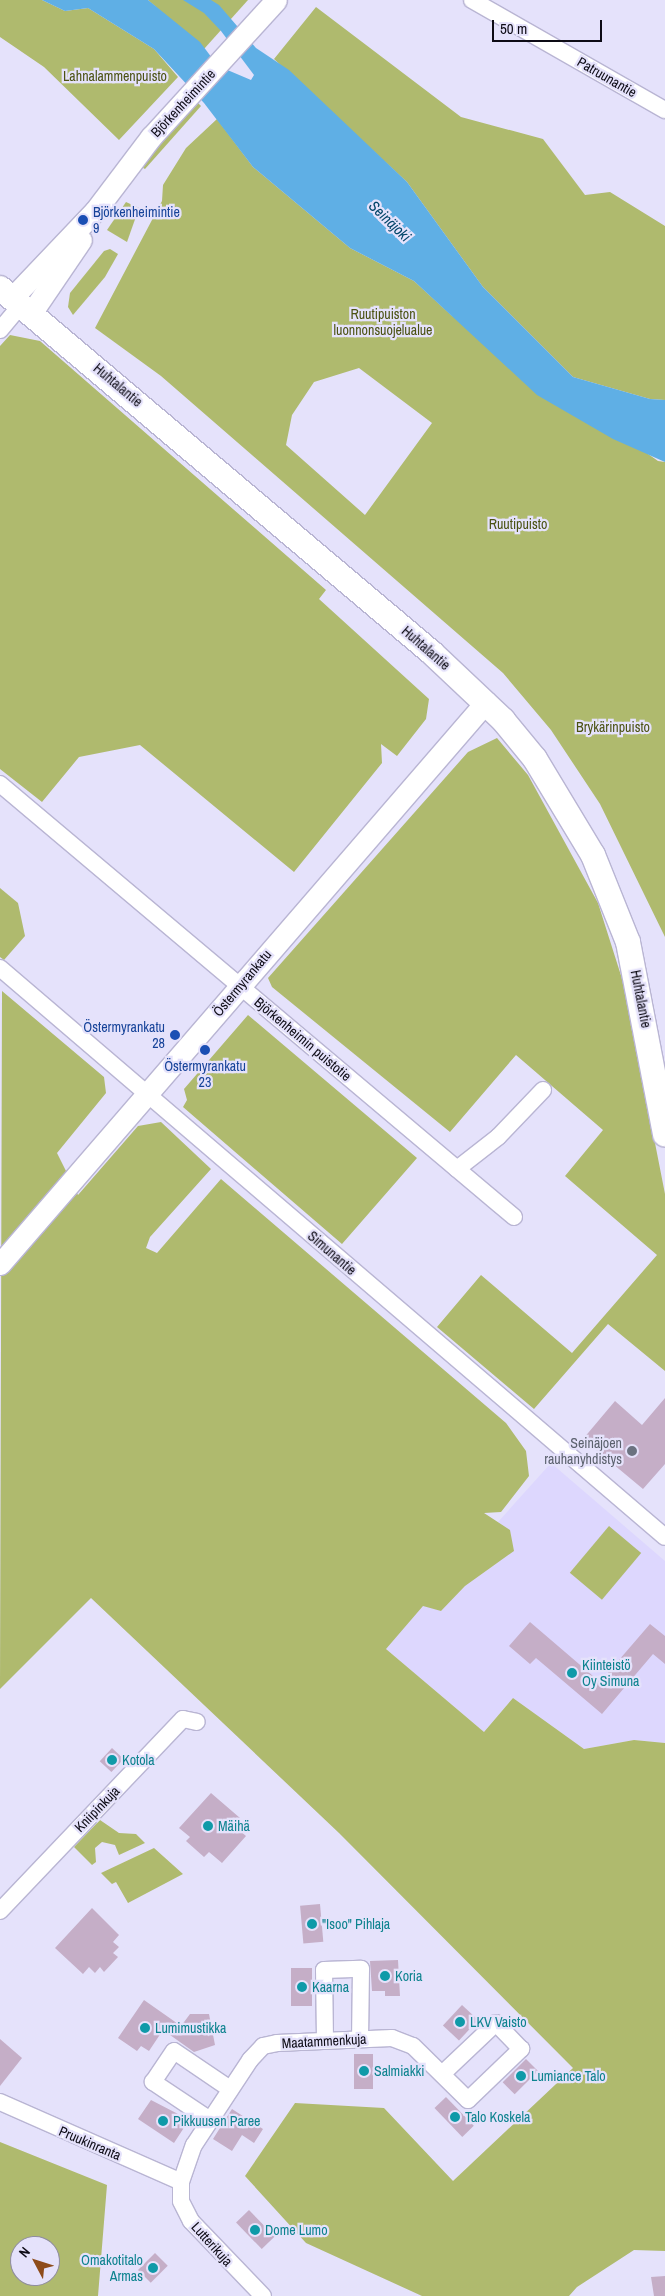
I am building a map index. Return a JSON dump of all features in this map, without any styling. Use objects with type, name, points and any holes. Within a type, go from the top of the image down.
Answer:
[{"type":"main road","name":"Huhtalantie","points":[[17,301],[486,702],[534,759],[568,810],[613,898],[640,991],[665,1134]]},
{"type":"street","name":"Patruunantie","points":[[472,0],[665,110]]},
{"type":"street","name":"Björkenheimintie","points":[[17,301],[95,210],[138,152],[270,7]]},
{"type":"street","points":[[0,330],[17,301]]},
{"type":"street","name":"Östermyrankatu","points":[[0,1264],[486,702]]},
{"type":"street","name":"Björkenheimin puistotie","points":[[0,784],[514,1217]]},
{"type":"street","name":"Simunantie","points":[[0,968],[665,1537]]},
{"type":"street","points":[[458,1170],[498,1137],[543,1090]]},
{"type":"street","name":"Kniipinkuja","points":[[0,1910],[182,1719],[197,1722]]},
{"type":"street","points":[[325,2040],[324,1970],[361,1969],[360,2039]]},
{"type":"street","name":"Maatammenkuja","points":[[180,2182],[185,2163],[210,2120],[230,2089],[263,2046],[325,2040],[392,2038],[413,2046],[468,2100],[521,2049],[496,2023],[442,2074]]},
{"type":"street","points":[[210,2120],[153,2082],[174,2051],[230,2089]]},
{"type":"street","name":"Pruukinranta","points":[[0,2102],[180,2182]]},
{"type":"street","name":"Lutterikuja","points":[[180,2182],[181,2201],[191,2221],[263,2296]]},
{"type":"shaded area","points":[[551,1463],[665,1561],[665,1743],[634,1740],[584,1749],[513,1698],[484,1732],[386,1649],[423,1605],[441,1611],[465,1586],[513,1551],[510,1531],[498,1522]]},
{"type":"green space","name":"Lahnalammenpuisto","points":[[0,0],[42,0],[65,11],[88,8],[154,49],[178,77],[119,140],[44,67],[0,37]]},
{"type":"green space","points":[[148,0],[248,0],[204,49]]},
{"type":"green space","points":[[316,7],[461,117],[543,139],[585,195],[610,192],[665,226],[665,400],[650,399],[573,377],[483,287],[407,182],[274,59]]},
{"type":"green space","points":[[197,102],[201,106],[145,169],[138,165]]},
{"type":"green space","name":"Ruutipuisto","points":[[217,119],[253,167],[350,248],[414,281],[451,315],[658,461],[665,462],[665,937],[600,804],[551,730],[503,673],[161,376],[95,328],[162,201],[163,185],[186,148]],"holes":[[[359,368],[432,423],[365,515],[286,445],[292,415],[314,382]]]},
{"type":"green space","points":[[126,202],[139,208],[127,242],[107,230]]},
{"type":"green space","points":[[110,249],[118,254],[105,277],[73,315],[68,307],[70,293],[104,251]]},
{"type":"green space","points":[[10,335],[40,341],[326,590],[319,599],[429,699],[426,719],[397,756],[381,744],[382,763],[294,872],[140,745],[79,757],[42,802],[0,769],[0,346]]},
{"type":"green space","points":[[497,738],[528,775],[598,903],[624,985],[665,1194],[665,1371],[608,1324],[534,1409],[437,1327],[481,1275],[572,1353],[657,1255],[565,1176],[603,1130],[516,1055],[450,1132],[272,987],[268,978],[468,752]]},
{"type":"green space","points":[[0,888],[18,903],[25,936],[4,960],[0,957]]},
{"type":"green space","points":[[2,991],[104,1077],[106,1093],[57,1153],[78,1195],[138,1126],[161,1122],[211,1169],[150,1237],[146,1248],[157,1253],[221,1179],[506,1423],[526,1451],[529,1476],[501,1512],[484,1513],[510,1530],[514,1551],[465,1586],[441,1611],[423,1606],[386,1649],[484,1732],[513,1698],[584,1749],[634,1740],[665,1743],[665,2251],[634,2250],[577,2287],[569,2296],[422,2296],[306,2243],[245,2176],[295,2103],[384,2108],[453,2181],[573,2068],[339,1833],[91,1598],[0,1689]]},
{"type":"green space","points":[[248,1015],[417,1158],[342,1244],[183,1107],[187,1100],[184,1089]]},
{"type":"green space","points":[[609,1526],[641,1553],[602,1600],[570,1573]]},
{"type":"green space","points":[[100,1820],[119,1833],[136,1834],[145,1843],[119,1855],[115,1845],[102,1842],[95,1848],[96,1862],[92,1865],[74,1847]]},
{"type":"green space","points":[[154,1848],[183,1874],[128,1903],[116,1882],[112,1884],[101,1873]]},
{"type":"green space","points":[[0,2142],[107,2185],[98,2296],[0,2296]]},
{"type":"water","name":"Seinäjoki","points":[[42,0],[148,0],[200,42],[218,66],[251,80],[254,75],[221,31],[204,13],[183,0],[211,0],[219,5],[256,48],[289,70],[407,182],[483,287],[573,377],[650,399],[665,400],[665,462],[613,439],[537,395],[414,281],[350,248],[253,167],[204,103],[154,49],[88,8],[65,11]]},
{"type":"building","name":"Seinäjoen rauhanyhdistys","points":[[665,1398],[665,1464],[643,1489],[583,1439],[615,1401],[642,1425]]},
{"type":"building","name":"Kiinteistö Oy Simuna","points":[[530,1622],[600,1682],[650,1624],[665,1636],[665,1664],[653,1654],[602,1714],[536,1658],[530,1664],[509,1646]]},
{"type":"building","name":"Kotola","points":[[112,1748],[124,1759],[111,1772],[100,1761]]},
{"type":"building","name":"Mäihä","points":[[211,1793],[240,1818],[233,1825],[246,1836],[222,1863],[209,1852],[204,1857],[186,1841],[190,1837],[179,1828]]},
{"type":"building","name":"\"Isoo\" Pihlaja","points":[[320,1904],[323,1942],[303,1944],[300,1906]]},
{"type":"building","points":[[92,1908],[119,1935],[113,1942],[119,1947],[113,1953],[118,1957],[104,1972],[100,1967],[95,1973],[89,1967],[83,1974],[55,1948]]},
{"type":"building","name":"Koria","points":[[398,1960],[400,1996],[385,1996],[385,1991],[372,1991],[370,1961]]},
{"type":"building","name":"Kaarna","points":[[291,1968],[312,1968],[312,2006],[291,2006]]},
{"type":"building","points":[[144,2000],[181,2026],[190,2014],[209,2014],[215,2045],[194,2052],[163,2030],[149,2051],[141,2046],[137,2051],[118,2038]]},
{"type":"building","name":"LKV Vaisto","points":[[462,2005],[478,2020],[459,2040],[443,2025]]},
{"type":"building","points":[[0,2039],[22,2058],[0,2086]]},
{"type":"building","name":"Salmiakki","points":[[354,2054],[373,2054],[373,2089],[354,2089]]},
{"type":"building","name":"Lumiance Talo","points":[[526,2059],[538,2071],[515,2094],[503,2082]]},
{"type":"building","name":"Talo Koskela","points":[[446,2097],[474,2126],[462,2137],[434,2108]]},
{"type":"building","name":"Pikkuusen Paree","points":[[151,2100],[178,2114],[176,2116],[187,2123],[174,2143],[138,2119]]},
{"type":"building","points":[[232,2109],[263,2129],[254,2143],[242,2135],[232,2151],[213,2139]]},
{"type":"building","name":"Dome Lumo","points":[[249,2210],[275,2237],[262,2249],[236,2223]]},
{"type":"building","name":"Omakotitalo Armas","points":[[155,2253],[168,2266],[151,2283],[138,2270]]},
{"type":"building","points":[[665,2276],[665,2296],[654,2296],[651,2277]]},
{"type":"place","name":"Björkenheimintie 9","points":[[83,220]]},
{"type":"place","name":"Östermyrankatu 28","points":[[175,1035]]},
{"type":"place","name":"Östermyrankatu 23","points":[[205,1050]]},
{"type":"place","name":"Seinäjoen rauhanyhdistys","points":[[632,1451]]},
{"type":"place","name":"Kiinteistö Oy Simuna","points":[[572,1673]]},
{"type":"place","name":"Kotola","points":[[112,1760]]},
{"type":"place","name":"Mäihä","points":[[208,1826]]},
{"type":"place","name":"\"Isoo\" Pihlaja","points":[[312,1924]]},
{"type":"place","name":"Koria","points":[[385,1976]]},
{"type":"place","name":"Kaarna","points":[[302,1987]]},
{"type":"place","name":"LKV Vaisto","points":[[460,2022]]},
{"type":"place","name":"Lumimustikka","points":[[145,2028]]},
{"type":"place","name":"Salmiakki","points":[[364,2071]]},
{"type":"place","name":"Lumiance Talo","points":[[521,2076]]},
{"type":"place","name":"Talo Koskela","points":[[455,2117]]},
{"type":"place","name":"Pikkuusen Paree","points":[[163,2121]]},
{"type":"place","name":"Dome Lumo","points":[[255,2230]]},
{"type":"place","name":"Omakotitalo Armas","points":[[153,2268]]},
{"type":"park label","name":"Ruutipuiston luonnonsuojelualue","points":[[383,322]]},
{"type":"park label","name":"Brykärinpuisto","points":[[613,727]]}]
